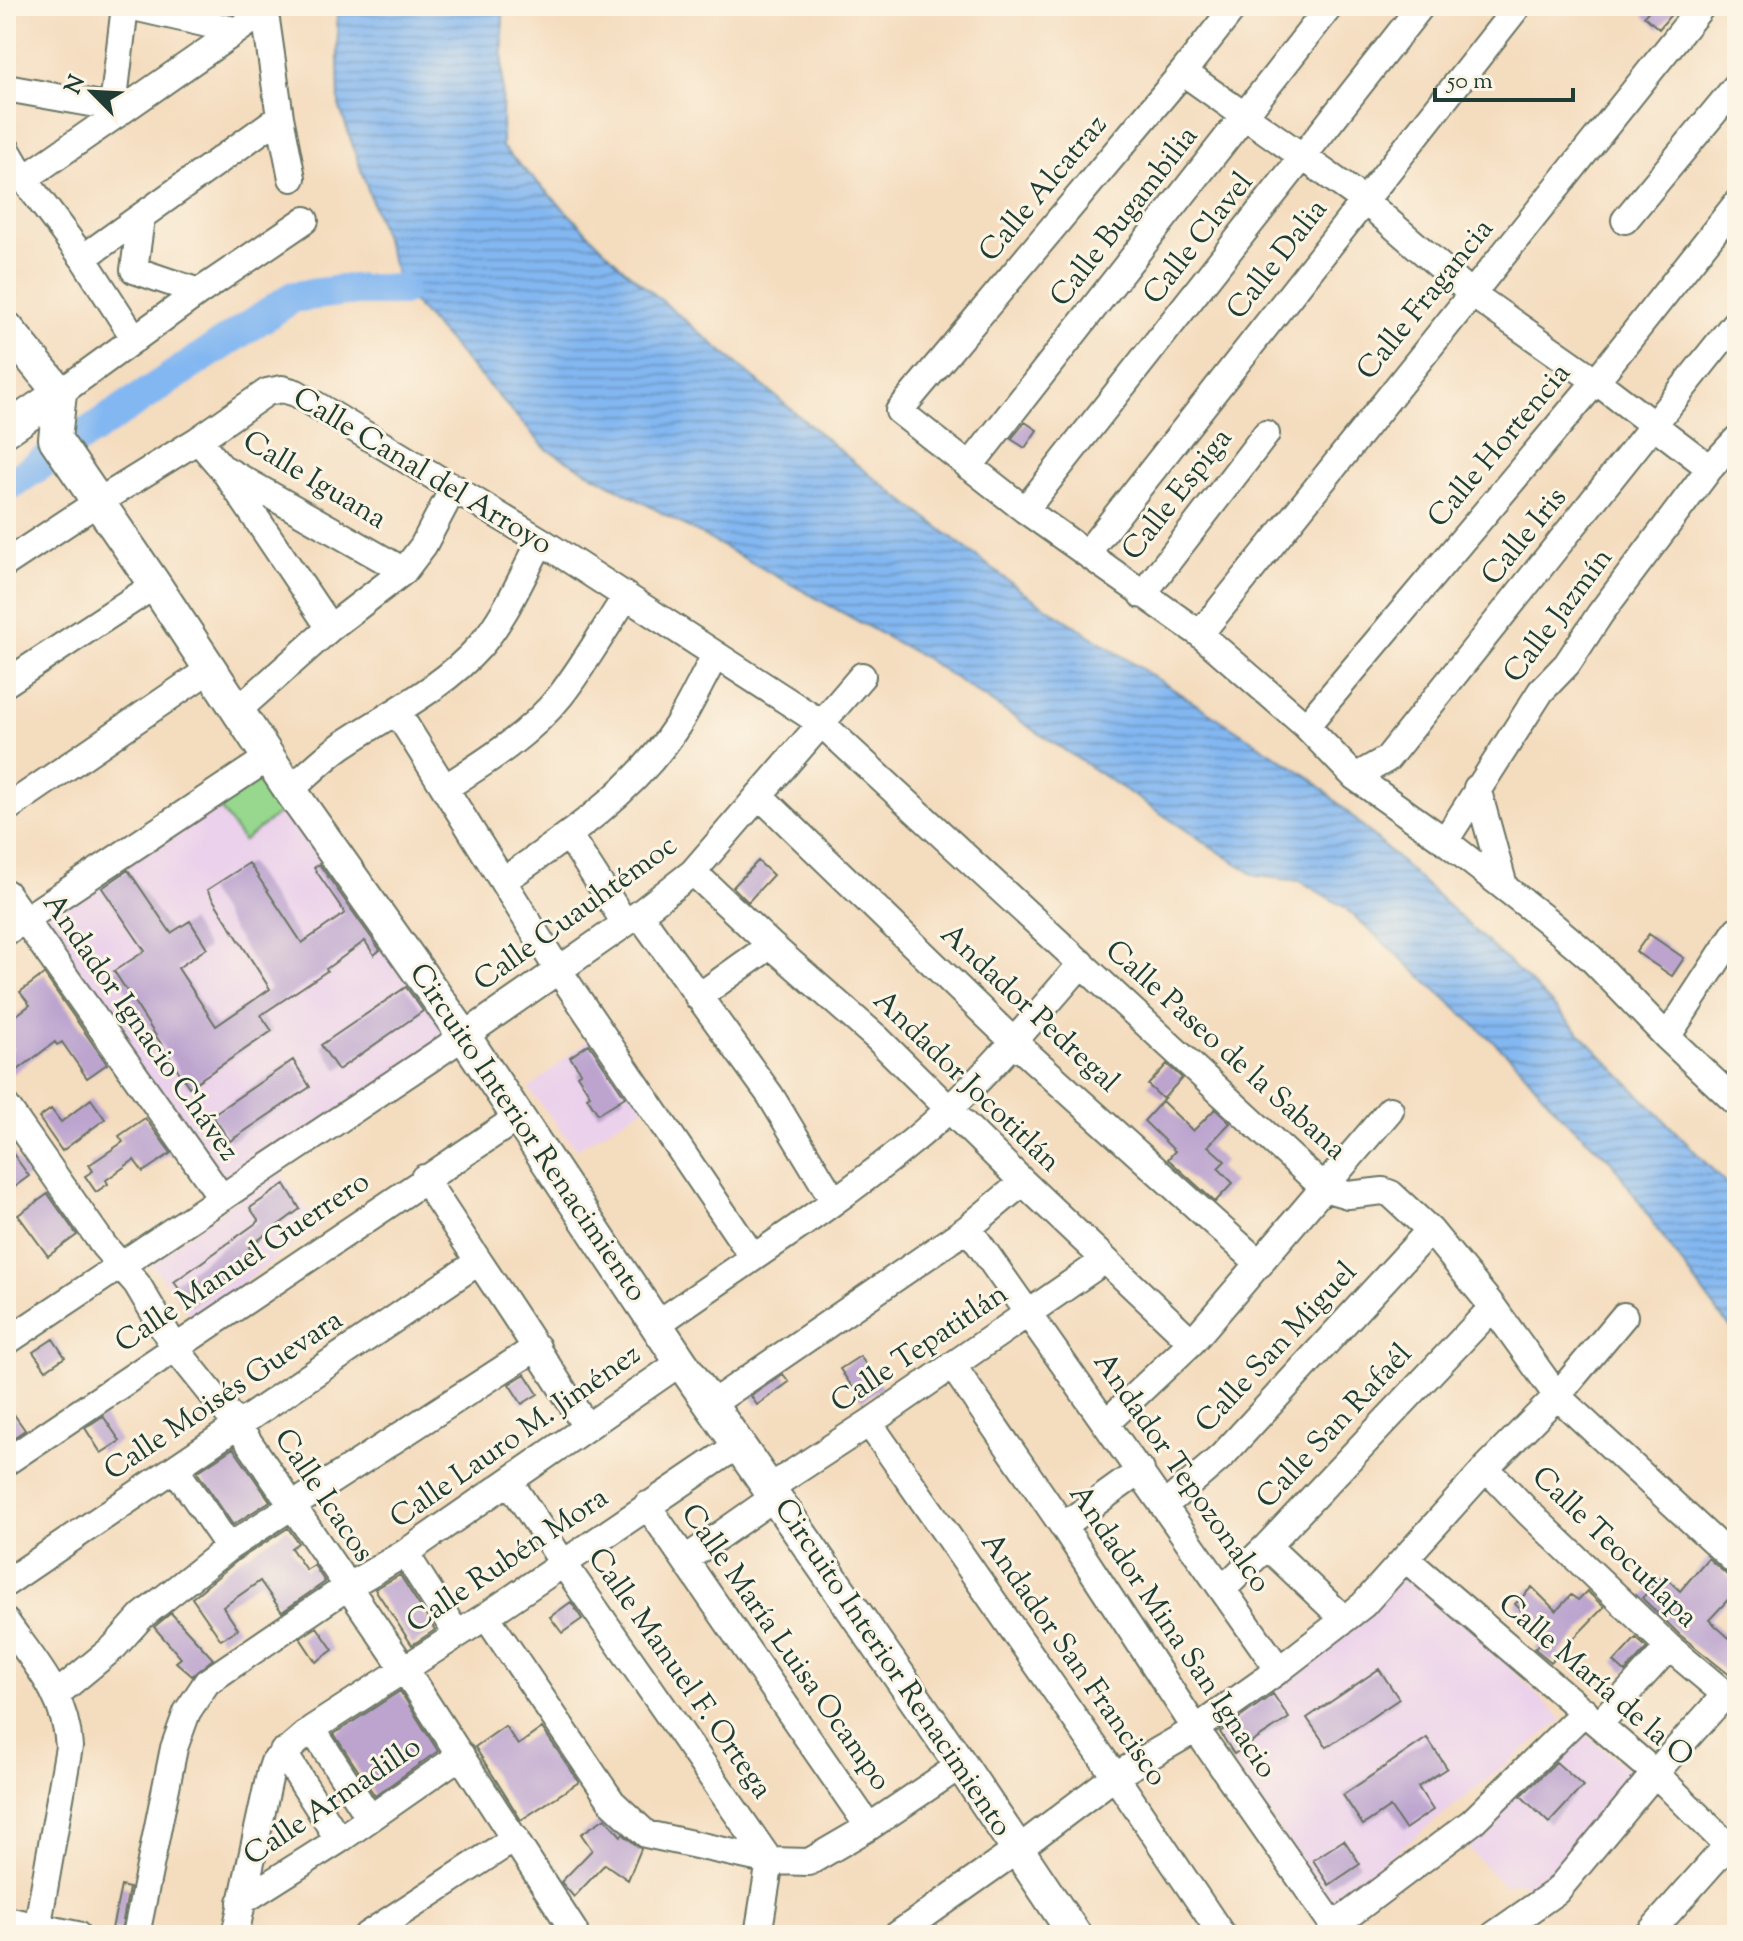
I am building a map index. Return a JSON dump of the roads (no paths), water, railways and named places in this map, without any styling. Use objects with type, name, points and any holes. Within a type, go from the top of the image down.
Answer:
[{"type":"main road","points":[[6,327],[60,393],[6,430]]},
{"type":"main road","name":"Circuito Interior Renacimiento","points":[[60,393],[63,451],[268,758],[464,1036],[710,1405],[961,1765],[1075,1935]]},
{"type":"street","points":[[114,111],[127,6],[234,30]]},
{"type":"street","name":"Calle Alcatraz","points":[[969,467],[899,411],[1235,6]]},
{"type":"street","name":"Calle Bugambilia","points":[[969,467],[1330,6]]},
{"type":"street","name":"Calle Clavel","points":[[1025,510],[1421,6]]},
{"type":"street","name":"Calle Dalia","points":[[1087,553],[1518,6]]},
{"type":"street","name":"Calle Fragancia","points":[[1200,634],[1702,6]]},
{"type":"street","points":[[24,179],[114,111],[265,9],[292,178]]},
{"type":"street","points":[[1183,72],[1365,201],[1472,294],[1596,381],[1710,468]]},
{"type":"street","points":[[1625,220],[1737,85]]},
{"type":"street","points":[[6,88],[114,111]]},
{"type":"street","points":[[83,258],[280,117]]},
{"type":"street","points":[[6,148],[24,179],[83,258],[135,339]]},
{"type":"street","name":"Calle Hortencia","points":[[1306,726],[1596,381],[1737,203]]},
{"type":"street","points":[[120,317],[134,270],[141,218]]},
{"type":"street","points":[[60,393],[305,220]]},
{"type":"street","points":[[134,270],[199,292]]},
{"type":"street","name":"Calle Iris","points":[[1355,777],[1387,759],[1734,324]]},
{"type":"street","name":"Calle Canal del Arroyo","points":[[6,563],[267,392],[282,389],[296,393],[454,487],[715,656]]},
{"type":"street","name":"Calle Espiga","points":[[1142,595],[1266,434]]},
{"type":"street","name":"Calle Jazmín","points":[[1445,841],[1541,691],[1567,664],[1600,614],[1710,468],[1737,439]]},
{"type":"street","name":"Calle Iguana","points":[[198,440],[221,467],[404,571]]},
{"type":"street","points":[[221,467],[330,628]]},
{"type":"street","points":[[969,467],[1200,634],[1306,726],[1355,777],[1504,886],[1591,958],[1667,1037],[1733,1094]]},
{"type":"street","points":[[237,711],[330,628],[404,571],[423,546],[454,487]]},
{"type":"street","points":[[290,790],[340,747],[397,712],[477,649],[496,627],[541,541]]},
{"type":"street","points":[[6,683],[155,585]]},
{"type":"street","points":[[446,787],[495,756],[560,696],[625,598]]},
{"type":"street","points":[[504,880],[569,836],[608,804],[676,727],[715,656]]},
{"type":"street","name":"Calle Paseo de la Sabana","points":[[715,656],[821,723],[1324,1188],[1348,1195],[1383,1191],[1391,1194],[1430,1230],[1493,1307],[1557,1396],[1737,1563]]},
{"type":"street","points":[[6,809],[210,669]]},
{"type":"street","name":"Calle Cuauhtémoc","points":[[6,1342],[464,1036],[693,872],[862,676]]},
{"type":"street","points":[[397,712],[557,968],[753,1257]]},
{"type":"street","points":[[15,927],[268,758]]},
{"type":"street","points":[[1387,759],[1392,805]]},
{"type":"street","points":[[1477,788],[1504,886]]},
{"type":"street","name":"Andador Pedregal","points":[[759,795],[1014,1042],[1260,1264]]},
{"type":"street","points":[[569,836],[698,997],[770,1095],[834,1201]]},
{"type":"street","name":"Andador Jocotitlán","points":[[693,872],[877,1038],[1192,1342]]},
{"type":"street","name":"Andador Ignacio Chávez","points":[[6,893],[15,927],[222,1198]]},
{"type":"street","points":[[1667,1037],[1737,930]]},
{"type":"street","points":[[698,997],[771,945]]},
{"type":"street","points":[[656,1325],[834,1201],[916,1139],[1014,1042],[1082,963]]},
{"type":"street","name":"Calle Icacos","points":[[6,1106],[104,1246],[137,1284],[175,1348],[237,1425],[405,1670],[578,1934]]},
{"type":"street","points":[[1107,1422],[1192,1342],[1390,1110]]},
{"type":"street","name":"Calle Manuel Guerrero","points":[[6,1462],[517,1118]]},
{"type":"street","points":[[424,1178],[537,1347],[586,1427]]},
{"type":"street","points":[[710,1405],[968,1228],[1023,1182]]},
{"type":"street","name":"Andador Tepozonalco","points":[[968,1228],[1279,1670]]},
{"type":"street","name":"Calle San Miguel","points":[[1165,1505],[1222,1456],[1430,1230]]},
{"type":"street","name":"Calle Tepatitlán","points":[[686,1559],[772,1492],[1105,1260]]},
{"type":"street","name":"Calle Moisés Guevara","points":[[6,1583],[478,1262]]},
{"type":"street","name":"Calle San Rafaél","points":[[1223,1589],[1493,1307]]},
{"type":"street","points":[[897,1935],[1115,1776],[1196,1729],[1363,1605],[1486,1468],[1557,1396],[1624,1316]]},
{"type":"street","points":[[57,1694],[114,1647],[142,1616],[229,1547],[537,1347]]},
{"type":"street","name":"Calle Lauro M. Jiménez","points":[[136,1935],[174,1748],[187,1712],[207,1682],[347,1587],[405,1553],[681,1362]]},
{"type":"street","name":"Andador Mina San Ignacio","points":[[952,1365],[1063,1526],[1196,1729],[1337,1931]]},
{"type":"street","name":"Andador San Francisco","points":[[869,1423],[1222,1935]]},
{"type":"street","name":"Calle Rubén Mora","points":[[235,1935],[270,1774],[274,1762],[283,1752],[312,1729],[486,1616],[738,1445]]},
{"type":"street","name":"Calle Teocutlapa","points":[[1486,1468],[1669,1647],[1732,1698]]},
{"type":"street","points":[[176,1470],[229,1547]]},
{"type":"street","points":[[1063,1526],[1141,1470]]},
{"type":"street","name":"Calle Manuel F. Ortega","points":[[510,1482],[770,1861]]},
{"type":"street","name":"Calle María Luisa Ocampo","points":[[647,1505],[869,1827]]},
{"type":"street","points":[[1267,1546],[1343,1618]]},
{"type":"street","points":[[405,1553],[457,1634]]},
{"type":"street","name":"Calle María de la O","points":[[1406,1559],[1655,1773],[1732,1851]]},
{"type":"street","points":[[486,1616],[612,1802],[646,1834],[770,1861],[809,1862],[869,1827],[961,1765]]},
{"type":"street","points":[[6,1622],[57,1694],[68,1725],[69,1747],[37,1931]]},
{"type":"street","points":[[1337,1931],[1472,1822],[1669,1647]]},
{"type":"street","points":[[1494,1935],[1557,1891],[1655,1773],[1732,1698]]},
{"type":"street","points":[[312,1729],[370,1818]]},
{"type":"street","points":[[283,1752],[339,1840]]},
{"type":"street","name":"Calle Armadillo","points":[[241,1902],[339,1840],[461,1755]]},
{"type":"street","points":[[367,1935],[515,1838]]},
{"type":"street","points":[[1648,1935],[1732,1851]]},
{"type":"street","points":[[758,1935],[770,1861]]},
{"type":"street","points":[[6,1920],[37,1931],[77,1935]]},
{"type":"water","points":[[337,6],[503,6],[502,147],[623,268],[856,464],[1023,592],[1312,779],[1532,984],[1737,1195],[1737,1334],[1665,1240],[1611,1161],[1560,1115],[1517,1063],[1344,907],[1300,881],[1256,876],[923,657],[546,449],[402,290],[339,105]]},
{"type":"waterway","points":[[6,487],[293,297],[348,290],[402,290]]}]
